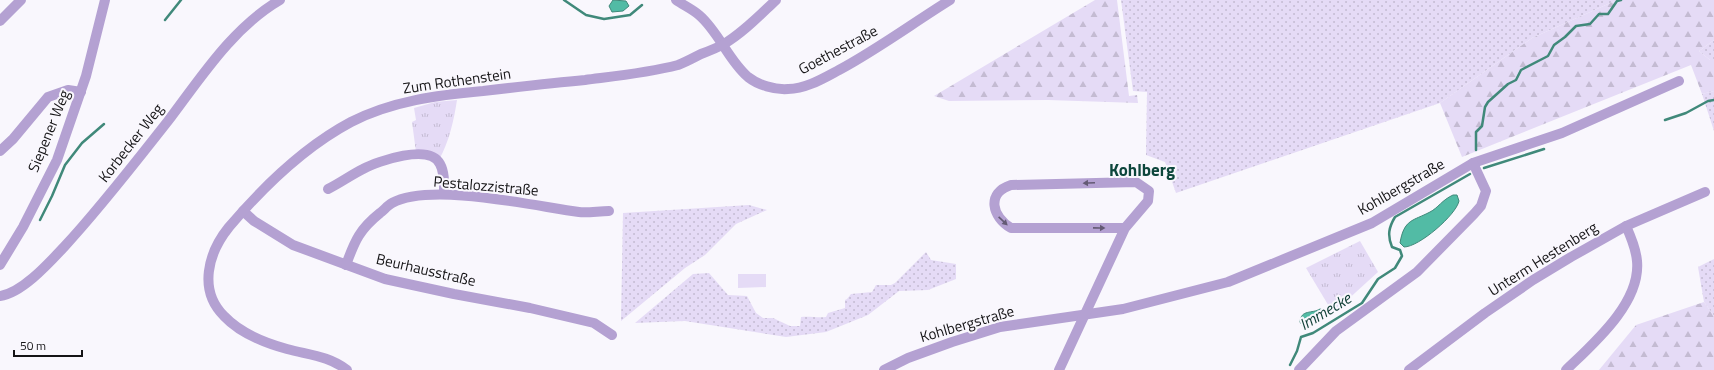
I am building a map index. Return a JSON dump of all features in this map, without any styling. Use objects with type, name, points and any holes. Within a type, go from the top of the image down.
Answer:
[{"type":"street","points":[[0,21],[21,0]]},
{"type":"street","name":"Siepener Weg","points":[[0,265],[23,227],[57,160],[80,92],[105,0]]},
{"type":"street","name":"Korbecker Weg","points":[[0,296],[10,294],[34,277],[53,259],[128,172],[227,45],[251,22],[280,0]]},
{"type":"street","name":"Goethestraße","points":[[676,0],[699,14],[724,45],[738,67],[748,77],[767,86],[788,89],[807,86],[864,56],[950,0]]},
{"type":"street","name":"Zum Rothenstein","points":[[347,370],[334,361],[324,357],[287,349],[262,341],[241,330],[224,317],[216,307],[211,295],[208,278],[210,260],[219,240],[243,211],[285,169],[317,143],[352,122],[390,106],[437,96],[620,76],[680,64],[724,45],[745,29],[776,0]]},
{"type":"street","name":"Kohlbergstraße","points":[[884,370],[908,358],[937,347],[1000,327],[1123,309],[1228,282],[1372,223],[1473,163],[1562,133],[1679,80]]},
{"type":"street","points":[[0,151],[13,139],[48,97],[68,90],[80,92]]},
{"type":"street","points":[[328,190],[379,162],[420,154],[430,156],[440,163],[444,179],[444,194]]},
{"type":"street","points":[[1299,370],[1336,331],[1417,272],[1481,206],[1486,191],[1473,163]]},
{"type":"street","points":[[1059,370],[1125,228],[1142,210],[1148,201],[1150,196],[1149,191],[1136,182],[1011,185],[1003,188],[997,195],[995,203],[996,214],[1002,223],[1011,228],[1125,228]]},
{"type":"street","name":"Unterm Hestenberg","points":[[1409,370],[1485,313],[1533,280],[1626,226],[1705,192]]},
{"type":"street","name":"Pestalozzistraße","points":[[346,265],[355,241],[367,223],[392,203],[410,197],[444,194],[526,203],[580,212],[609,211]]},
{"type":"street","name":"Beurhausstraße","points":[[243,211],[254,222],[293,245],[385,279],[530,308],[594,324],[612,335]]},
{"type":"street","points":[[1566,370],[1602,334],[1625,305],[1634,286],[1637,261],[1632,240],[1626,226]]},
{"type":"green space","points":[[1095,0],[1117,0],[1129,96],[1137,95],[1138,103],[1048,100],[949,101],[934,96]]},
{"type":"green space","points":[[1121,0],[1617,0],[1532,38],[1440,103],[1176,193],[1165,162],[1146,155],[1147,92],[1133,91]]},
{"type":"green space","points":[[1617,0],[1714,0],[1714,40],[1699,51],[1710,60],[1714,60],[1714,91],[1702,94],[1691,65],[1462,157],[1440,103],[1532,38]]},
{"type":"green space","points":[[1714,40],[1714,60],[1710,60],[1699,51]]},
{"type":"green space","points":[[1714,91],[1714,131],[1702,94]]},
{"type":"green space","points":[[457,100],[451,131],[439,160],[416,152],[412,122],[416,120],[414,108],[435,102]]},
{"type":"green space","points":[[749,205],[767,210],[736,224],[705,255],[685,268],[621,321],[623,213]]},
{"type":"green space","points":[[1360,241],[1378,272],[1333,313],[1306,268]]},
{"type":"green space","points":[[926,252],[931,260],[956,264],[956,279],[928,290],[899,291],[868,315],[826,332],[786,337],[685,321],[635,323],[693,274],[709,273],[728,295],[747,296],[756,313],[763,318],[773,318],[790,326],[800,326],[801,317],[826,317],[828,313],[845,308],[845,300],[851,294],[872,292],[876,285],[891,285],[895,283]]},
{"type":"green space","points":[[1714,259],[1714,316],[1704,302],[1698,267]]},
{"type":"green space","points":[[738,274],[766,274],[766,287],[738,288]]},
{"type":"green space","points":[[1704,302],[1714,316],[1714,370],[1599,370],[1636,325]]},
{"type":"shaded area","points":[[613,0],[626,1],[629,6],[623,11],[612,12],[609,6]]},
{"type":"shaded area","points":[[1453,195],[1457,195],[1459,201],[1444,222],[1427,236],[1411,246],[1404,247],[1400,243],[1404,229],[1410,222],[1433,210]]},
{"type":"shaded area","points":[[1320,309],[1324,310],[1326,313],[1324,318],[1309,328],[1303,327],[1300,322],[1302,315],[1307,312]]},
{"type":"waterway","points":[[165,20],[181,0]]},
{"type":"waterway","points":[[564,0],[586,15],[604,19],[630,15],[642,5]]},
{"type":"waterway","name":"Immecke","points":[[1476,150],[1476,132],[1482,126],[1485,107],[1488,102],[1508,84],[1516,80],[1521,70],[1548,56],[1554,45],[1576,26],[1590,24],[1599,14],[1608,14],[1617,1],[1621,0]]},
{"type":"waterway","points":[[1665,120],[1686,113],[1708,101],[1714,100]]},
{"type":"waterway","points":[[40,220],[65,165],[82,143],[104,124]]},
{"type":"waterway","points":[[1484,168],[1544,149]]},
{"type":"waterway","name":"Immecke","points":[[1290,365],[1297,351],[1301,337],[1313,333],[1362,303],[1378,279],[1395,268],[1402,256],[1400,250],[1392,247],[1389,235],[1391,224],[1395,217],[1470,174]]},
{"type":"district","name":"Kohlberg","points":[[1142,170]]}]
